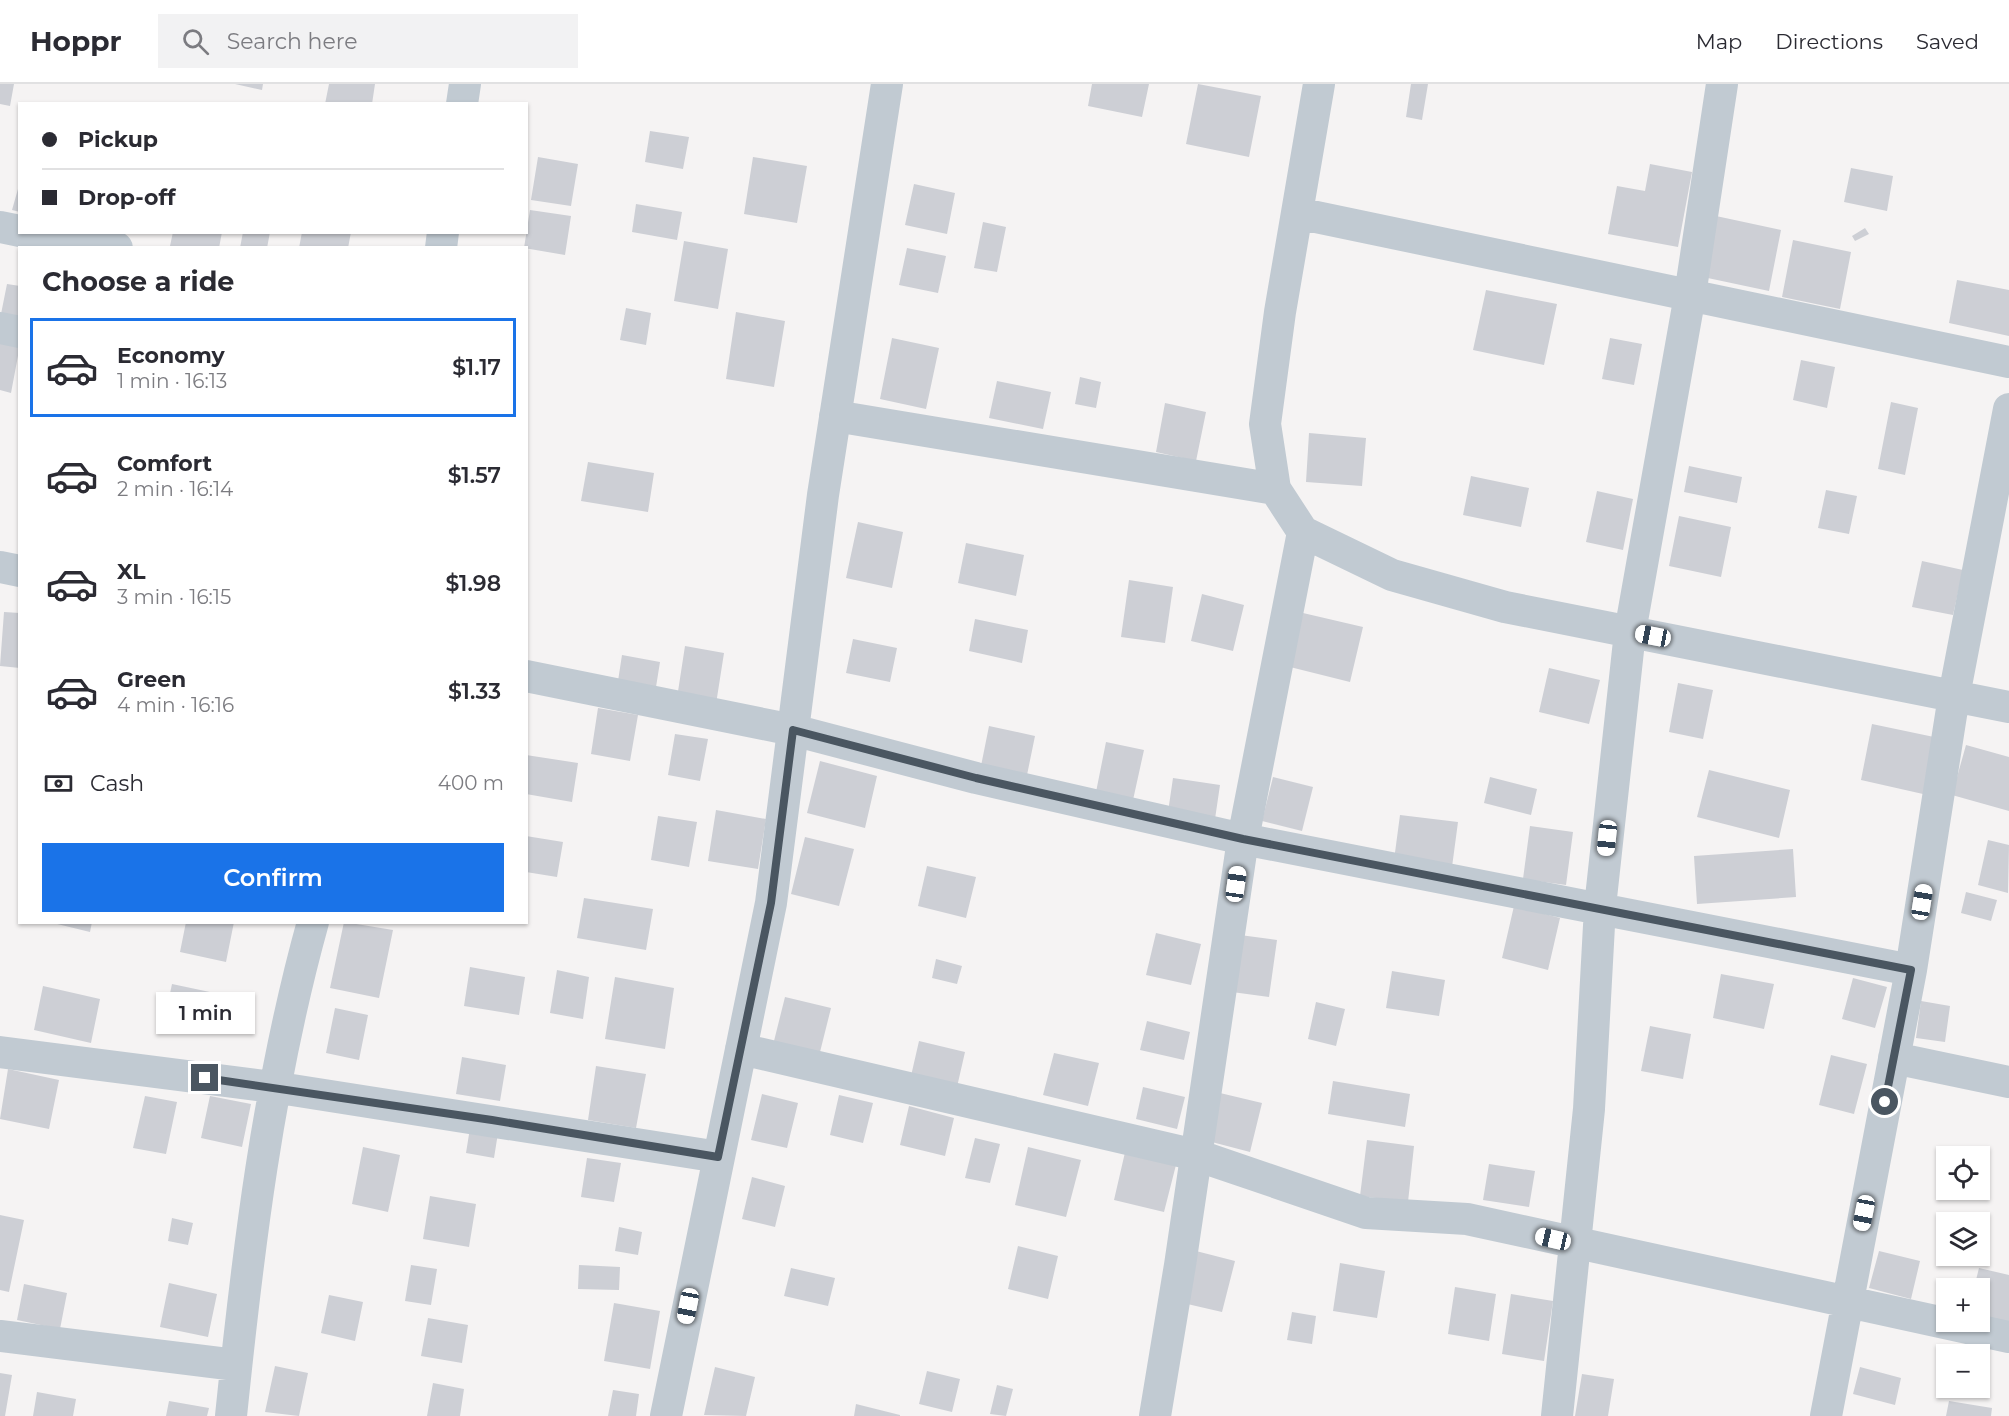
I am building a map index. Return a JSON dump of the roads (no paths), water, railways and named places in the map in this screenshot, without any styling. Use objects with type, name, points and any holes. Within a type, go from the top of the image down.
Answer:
[{"type":"street","points":[[462,102],[465,84]]},
{"type":"street","points":[[666,1416],[771,903],[836,416],[887,84]]},
{"type":"street","points":[[1319,84],[1280,312],[1265,424],[1275,489],[1303,532],[1392,575],[1505,607],[2009,707]]},
{"type":"street","points":[[1557,1416],[1589,1109],[1600,907],[1630,632],[1690,295],[1722,84]]},
{"type":"street","points":[[1297,213],[2009,362]]},
{"type":"street","points":[[0,227],[18,231]]},
{"type":"street","points":[[41,234],[106,246]]},
{"type":"street","points":[[0,328],[18,332]]},
{"type":"street","points":[[1826,1416],[1911,970],[1954,696],[2009,409]]},
{"type":"street","points":[[836,416],[1275,489]]},
{"type":"street","points":[[1155,1416],[1243,839],[1303,532]]},
{"type":"street","points":[[0,567],[18,571]]},
{"type":"street","points":[[528,676],[793,730],[976,778],[1243,839],[1600,907],[1911,970]]},
{"type":"street","points":[[231,1416],[246,1273],[273,1087],[294,990],[312,924]]},
{"type":"street","points":[[741,1049],[1196,1155],[1366,1213],[1467,1219],[2009,1337]]},
{"type":"street","points":[[0,1052],[273,1087],[718,1157]]},
{"type":"street","points":[[1894,1058],[2009,1082]]},
{"type":"street","points":[[0,1336],[236,1365]]}]
